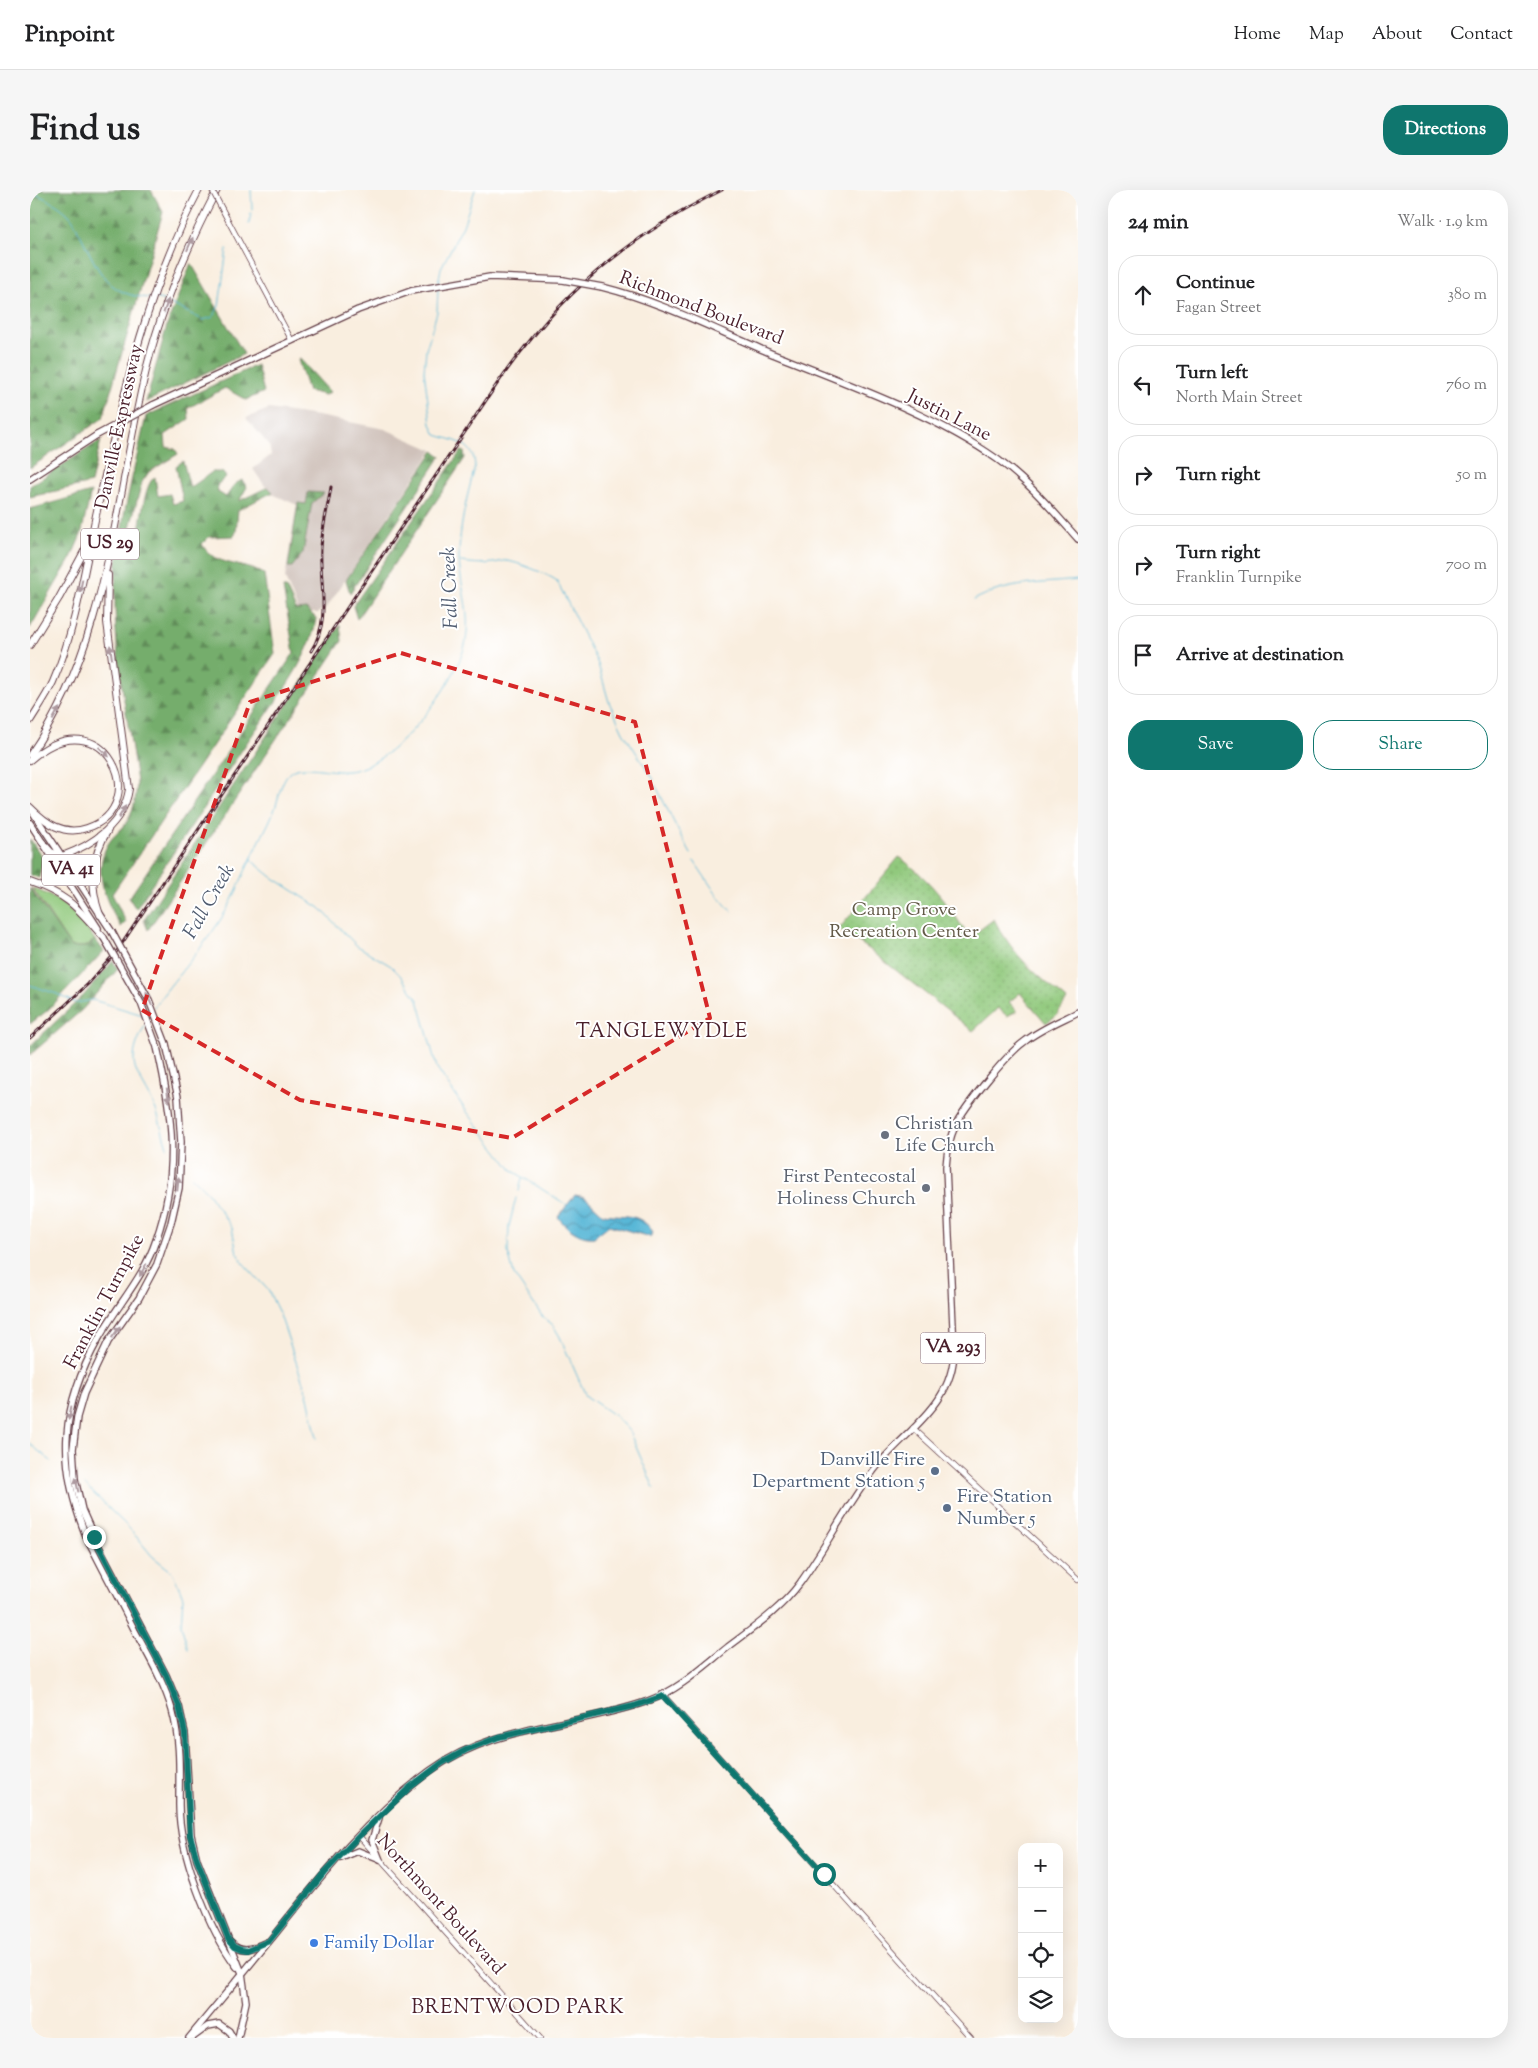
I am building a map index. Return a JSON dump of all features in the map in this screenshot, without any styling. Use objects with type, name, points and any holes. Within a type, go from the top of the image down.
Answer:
[{"type":"highway","name":"Danville Expressway","points":[[30,721],[58,668],[73,622],[127,380],[144,318],[180,225],[199,190]]},
{"type":"highway","name":"Danville Expressway","points":[[30,755],[61,705],[83,656],[99,600],[143,383],[160,321],[192,238],[217,190]]},
{"type":"highway","points":[[30,645],[59,598],[92,533]]},
{"type":"highway","points":[[100,915],[92,888],[93,867],[97,852],[125,806],[129,789],[107,622],[110,543]]},
{"type":"highway","points":[[30,760],[45,748],[64,739],[84,740],[95,745],[109,756],[119,784],[117,800],[110,813],[99,823],[84,829],[71,831],[58,828],[48,824],[30,808]]},
{"type":"highway","points":[[42,842],[51,852],[62,856],[111,827]]},
{"type":"highway","points":[[30,882],[47,888],[72,902],[104,938]]},
{"type":"main road","name":"Richmond Boulevard","points":[[30,479],[97,435],[153,405],[358,310],[411,291],[460,281],[505,277],[563,280],[602,287],[650,302],[837,380]]},
{"type":"main road","name":"Justin Lane","points":[[837,380],[952,430],[981,448],[1025,483],[1078,539]]},
{"type":"main road","name":"Franklin Turnpike","points":[[30,808],[112,932],[150,1000],[166,1044],[178,1097],[181,1142],[178,1188],[171,1224],[157,1264],[139,1298],[108,1342],[84,1393],[73,1448],[75,1479],[82,1510],[94,1537],[166,1675],[179,1706],[186,1742],[190,1835],[197,1860],[242,1973],[246,2002],[238,2038]]},
{"type":"main road","name":"Franklin Turnpike","points":[[30,823],[104,938],[141,1003],[157,1047],[169,1098],[173,1162],[166,1207],[148,1260],[133,1288],[99,1337],[76,1390],[69,1415],[66,1465],[76,1512],[86,1536],[160,1678],[172,1709],[179,1736],[181,1768],[180,1816],[182,1837],[188,1863],[223,1949],[242,1973]]},
{"type":"main road","name":"VA 293","points":[[190,2038],[336,1861],[383,1812],[430,1771],[472,1747],[502,1736],[634,1706],[663,1696],[698,1672],[766,1617],[789,1595],[809,1570],[867,1479],[941,1398],[949,1381],[952,1368],[946,1167],[951,1136],[958,1120],[1019,1046],[1037,1033],[1078,1012]]},
{"type":"main road","points":[[380,1860],[372,1840],[374,1829],[383,1812]]},
{"type":"main road","points":[[336,1861],[345,1855],[358,1851],[369,1853],[380,1860]]},
{"type":"main road","points":[[228,1938],[235,1946],[248,1950],[269,1941]]},
{"type":"main road","points":[[190,2038],[208,2026],[219,2024],[229,2031],[233,2038]]},
{"type":"street","points":[[212,190],[292,341]]},
{"type":"street","points":[[912,1428],[1078,1580]]},
{"type":"street","points":[[663,1696],[971,2038]]},
{"type":"street","name":"Northmont Boulevard","points":[[359,1836],[540,2038]]},
{"type":"highlighted area","points":[[401,653],[635,722],[710,1018],[512,1138],[300,1100],[142,1010],[250,702]]},
{"type":"shaded area","points":[[269,409],[385,429],[433,450],[327,607],[318,613],[299,613],[285,578],[297,505],[270,493],[253,469],[271,455],[269,445],[246,418]]},
{"type":"green space","points":[[30,190],[151,190],[163,212],[103,418],[30,468]]},
{"type":"green space","points":[[191,263],[244,354],[146,402],[167,325]]},
{"type":"green space","points":[[300,359],[330,392],[325,395],[308,391],[298,360]]},
{"type":"green space","points":[[257,365],[264,392],[246,400],[225,388],[188,408],[189,419],[165,435],[166,447],[175,449],[178,454],[149,472],[142,482],[129,531],[131,538],[134,539],[138,536],[148,487],[155,477],[158,496],[170,494],[173,504],[183,501],[176,466],[183,461],[190,488],[212,472],[222,472],[226,477],[217,485],[218,492],[226,497],[235,484],[242,480],[247,487],[239,501],[268,487],[273,492],[238,510],[234,536],[209,537],[202,544],[214,557],[264,574],[275,654],[112,894],[126,922],[121,927],[106,897],[101,876],[101,865],[103,854],[108,844],[130,816],[137,788],[117,649],[115,604],[121,533],[146,416]]},
{"type":"green space","points":[[101,440],[91,483],[30,497],[30,486]]},
{"type":"green space","points":[[434,451],[441,456],[350,593],[346,580]]},
{"type":"green space","points":[[461,451],[464,452],[465,458],[357,619],[353,606]]},
{"type":"green space","points":[[91,492],[81,535],[71,558],[30,628],[30,509]]},
{"type":"green space","points":[[308,492],[324,493],[312,503],[303,553],[292,567],[288,567],[298,503],[306,504]]},
{"type":"green space","points":[[283,588],[286,588],[296,610],[306,609],[316,618],[307,650],[276,702],[136,909],[129,898],[294,653]]},
{"type":"green space","points":[[340,625],[342,641],[148,930],[144,920]]},
{"type":"green space","points":[[30,839],[43,858],[39,878],[30,875]]},
{"type":"green space","name":"Camp Grove Recreation Center","points":[[899,857],[930,884],[955,915],[969,938],[994,919],[1009,944],[1026,964],[1067,1000],[1057,1015],[1046,1023],[1020,993],[1009,1002],[1017,1011],[1007,1016],[998,1008],[973,1031],[869,949],[839,929]]},
{"type":"green space","points":[[30,888],[71,947],[85,947],[95,940],[104,951],[48,1010],[30,1024]]},
{"type":"green space","points":[[32,888],[52,897],[76,915],[95,940],[85,947],[71,947]]},
{"type":"green space","points":[[113,961],[118,969],[82,1010],[30,1055],[30,1046],[84,995]]},
{"type":"water","points":[[575,1195],[585,1197],[603,1214],[637,1218],[643,1221],[653,1232],[650,1237],[609,1225],[594,1237],[578,1234],[565,1225],[558,1217]]},
{"type":"waterway","points":[[249,224],[252,209],[251,190]]},
{"type":"waterway","name":"Fall Creek","points":[[438,284],[441,268],[463,226],[475,190]]},
{"type":"waterway","points":[[30,191],[56,205],[70,216],[93,261],[106,280],[124,293],[151,298]]},
{"type":"waterway","points":[[169,303],[203,320],[213,317],[219,306],[227,249]]},
{"type":"waterway","name":"Fall Creek","points":[[154,1007],[222,918],[271,817],[282,786],[289,773],[300,768],[348,771],[365,767],[382,757],[399,743],[430,709],[454,673],[461,657],[465,644],[467,619],[460,570],[459,546],[464,512],[475,467],[474,459],[468,448],[463,444],[436,435],[431,424],[424,371],[426,350],[437,312],[438,288]]},
{"type":"waterway","points":[[155,298],[166,301]]},
{"type":"waterway","points":[[461,562],[482,564],[503,561],[514,562],[557,581],[598,664],[609,702],[623,732],[654,780]]},
{"type":"waterway","points":[[974,600],[986,594],[1012,587],[1078,580]]},
{"type":"waterway","points":[[656,786],[691,854]]},
{"type":"waterway","points":[[251,860],[272,877],[320,908],[356,945],[391,966],[400,975],[418,1000],[437,1068],[464,1108],[513,1171],[567,1205]]},
{"type":"waterway","points":[[694,861],[717,895],[732,912]]},
{"type":"waterway","name":"Fall Creek","points":[[30,985],[76,1003],[93,1000],[143,1015]]},
{"type":"waterway","points":[[146,1024],[135,1051],[134,1061],[139,1078],[156,1110],[167,1147]]},
{"type":"waterway","points":[[192,1177],[208,1193],[232,1228],[237,1253],[244,1264],[268,1290],[280,1315],[308,1397],[317,1438]]},
{"type":"waterway","points":[[519,1191],[522,1178]]},
{"type":"waterway","points":[[516,1198],[509,1226],[508,1252],[514,1275],[542,1316],[553,1325],[586,1396],[615,1416],[629,1431],[654,1488]]},
{"type":"waterway","points":[[30,1444],[51,1461]]},
{"type":"waterway","points":[[85,1485],[130,1529],[152,1556],[171,1571],[183,1597],[181,1625],[188,1649]]},
{"type":"railway","points":[[30,1038],[88,984],[117,951],[494,388],[524,348],[566,300],[614,257],[666,221],[722,190]]},
{"type":"railway","points":[[311,651],[317,639],[323,614],[321,548],[331,487]]},
{"type":"place","name":"Christian Life Church","points":[[885,1135]]},
{"type":"place","name":"First Pentecostal Holiness Church","points":[[926,1188]]},
{"type":"place","name":"Danville Fire Department Station 5","points":[[935,1471]]},
{"type":"place","name":"Fire Station Number 5","points":[[947,1508]]},
{"type":"place","name":"Family Dollar","points":[[314,1943]]},
{"type":"district","name":"TANGLEWYDLE","points":[[662,1032]]},
{"type":"district","name":"BRENTWOOD PARK","points":[[518,2008]]},
{"type":"route","points":[[94,1537],[166,1675],[179,1706],[185,1733],[190,1835],[197,1860],[228,1938],[239,1948],[248,1950],[269,1941],[324,1873],[359,1836],[409,1788],[442,1763],[466,1750],[499,1737],[634,1706],[663,1696],[824,1874]]}]
